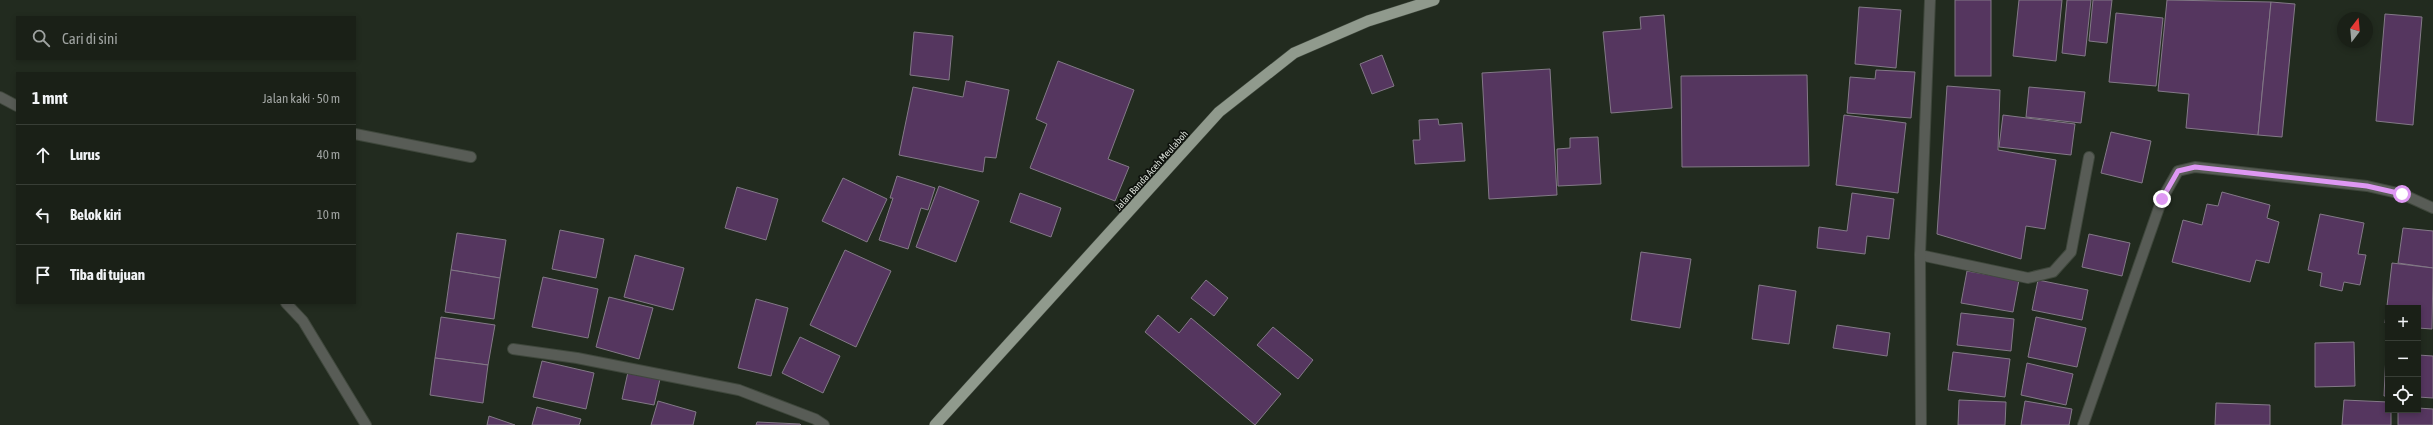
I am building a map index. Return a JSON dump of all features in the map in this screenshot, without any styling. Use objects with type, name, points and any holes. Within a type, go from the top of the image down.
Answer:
[{"type":"highway","name":"Jalan Banda Aceh Meulaboh","points":[[935,425],[1219,112],[1294,53],[1368,21],[1434,0]]},
{"type":"street","points":[[1921,425],[1920,255],[1930,0]]},
{"type":"street","points":[[0,97],[16,105]]},
{"type":"street","points":[[356,134],[471,157]]},
{"type":"street","points":[[1920,255],[2028,278],[2053,272],[2071,252],[2090,157]]},
{"type":"street","points":[[2083,425],[2162,199],[2178,171],[2195,167],[2367,186],[2402,194],[2433,208]]},
{"type":"street","points":[[287,304],[303,321],[366,425]]},
{"type":"street","points":[[513,349],[577,358],[739,390],[815,419],[824,425]]},
{"type":"building","points":[[1955,0],[1991,0],[1991,76],[1955,76]]},
{"type":"building","points":[[2019,0],[2062,0],[2056,61],[2013,56]]},
{"type":"building","points":[[2067,0],[2091,0],[2085,56],[2062,53]]},
{"type":"building","points":[[2093,0],[2112,0],[2107,43],[2089,41]]},
{"type":"building","points":[[2167,0],[2271,2],[2258,135],[2186,128],[2189,94],[2158,91]]},
{"type":"building","points":[[2271,2],[2295,4],[2282,137],[2258,135]]},
{"type":"building","points":[[1859,7],[1901,10],[1896,68],[1855,64]]},
{"type":"building","points":[[2116,13],[2163,18],[2156,86],[2109,82]]},
{"type":"building","points":[[2385,14],[2422,17],[2413,125],[2376,121]]},
{"type":"building","points":[[1664,15],[1672,108],[1611,113],[1603,32],[1641,29],[1640,17]]},
{"type":"building","points":[[914,32],[953,36],[949,80],[910,75]]},
{"type":"building","points":[[1382,55],[1394,86],[1372,94],[1360,64]]},
{"type":"building","points":[[1058,61],[1134,90],[1108,159],[1129,167],[1115,201],[1030,168],[1047,124],[1036,119]]},
{"type":"building","points":[[1550,69],[1557,195],[1489,199],[1482,73]]},
{"type":"building","points":[[1876,70],[1915,72],[1911,118],[1847,113],[1850,77],[1875,79]]},
{"type":"building","points":[[1807,75],[1809,166],[1682,167],[1681,76]]},
{"type":"building","points":[[966,81],[1009,90],[996,158],[985,157],[983,172],[899,155],[913,87],[963,97]]},
{"type":"building","points":[[1947,86],[2000,90],[1998,150],[2056,160],[2045,229],[2026,226],[2021,259],[1937,234]]},
{"type":"building","points":[[2029,87],[2085,92],[2081,123],[2026,117]]},
{"type":"building","points":[[1844,115],[1906,123],[1898,193],[1836,185]]},
{"type":"building","points":[[2003,115],[2075,124],[2071,155],[1999,147]]},
{"type":"building","points":[[1438,119],[1439,125],[1462,123],[1465,161],[1415,164],[1413,140],[1420,140],[1419,120]]},
{"type":"building","points":[[2111,132],[2151,141],[2142,183],[2101,173]]},
{"type":"building","points":[[1598,137],[1601,184],[1558,186],[1557,149],[1570,148],[1570,138]]},
{"type":"building","points":[[897,176],[935,188],[928,210],[921,208],[908,249],[879,240],[893,198],[890,198]]},
{"type":"building","points":[[843,178],[887,199],[867,242],[822,221]]},
{"type":"building","points":[[939,186],[979,201],[956,262],[916,247]]},
{"type":"building","points":[[737,187],[778,199],[766,240],[725,228]]},
{"type":"building","points":[[2222,192],[2270,205],[2267,218],[2279,222],[2269,263],[2256,260],[2250,282],[2172,262],[2183,220],[2202,225],[2207,204],[2218,206]]},
{"type":"building","points":[[1020,193],[1061,208],[1051,237],[1010,222]]},
{"type":"building","points":[[1852,193],[1894,199],[1889,239],[1867,236],[1865,254],[1817,248],[1819,227],[1847,231]]},
{"type":"building","points":[[2320,214],[2364,223],[2358,254],[2366,255],[2360,285],[2344,282],[2342,291],[2320,286],[2322,273],[2308,270]]},
{"type":"building","points":[[2403,228],[2433,231],[2433,268],[2398,263]]},
{"type":"building","points":[[560,230],[604,239],[596,278],[552,269]]},
{"type":"building","points":[[457,233],[506,240],[500,278],[451,270]]},
{"type":"building","points":[[2089,234],[2130,243],[2122,276],[2082,267]]},
{"type":"building","points":[[845,250],[891,271],[856,347],[810,325]]},
{"type":"building","points":[[1641,252],[1691,259],[1680,328],[1631,320]]},
{"type":"building","points":[[635,255],[684,268],[673,310],[624,297]]},
{"type":"building","points":[[2392,263],[2433,268],[2432,329],[2421,328],[2421,305],[2387,305]]},
{"type":"building","points":[[451,270],[500,278],[494,319],[445,312]]},
{"type":"building","points":[[1967,271],[2019,280],[2013,312],[1961,303]]},
{"type":"building","points":[[543,277],[598,289],[588,338],[532,327]]},
{"type":"building","points":[[1206,280],[1228,298],[1214,316],[1191,298]]},
{"type":"building","points":[[2038,280],[2088,290],[2082,320],[2032,310]]},
{"type":"building","points":[[1759,285],[1796,291],[1789,344],[1752,339]]},
{"type":"building","points":[[609,297],[653,308],[639,359],[596,347]]},
{"type":"building","points":[[756,299],[788,308],[771,376],[738,368]]},
{"type":"building","points":[[1961,313],[2014,319],[2011,351],[1957,345]]},
{"type":"building","points":[[1158,315],[1179,333],[1191,318],[1281,394],[1255,425],[1145,332]]},
{"type":"building","points":[[441,317],[495,325],[488,365],[435,358]]},
{"type":"building","points":[[2036,317],[2086,328],[2077,367],[2028,357]]},
{"type":"building","points":[[1837,325],[1890,333],[1887,356],[1833,348]]},
{"type":"building","points":[[1273,327],[1313,360],[1298,379],[1257,345]]},
{"type":"building","points":[[800,337],[840,356],[823,393],[782,373]]},
{"type":"building","points":[[2354,342],[2355,386],[2315,387],[2315,343]]},
{"type":"building","points":[[1953,352],[2010,359],[2005,397],[1948,390]]},
{"type":"building","points":[[2421,355],[2433,356],[2433,398],[2421,397]]},
{"type":"building","points":[[435,358],[488,365],[483,403],[430,395]]},
{"type":"building","points":[[542,361],[594,373],[586,409],[533,397]]},
{"type":"building","points":[[2027,363],[2073,374],[2066,405],[2021,395]]},
{"type":"building","points":[[628,372],[660,379],[654,405],[622,399]]},
{"type":"building","points":[[2385,375],[2385,396],[2384,396]]},
{"type":"building","points":[[1959,400],[2006,402],[2005,425],[1958,425]]},
{"type":"building","points":[[2344,400],[2385,402],[2385,413],[2391,413],[2391,425],[2342,425]]},
{"type":"building","points":[[658,401],[696,412],[693,425],[651,425]]},
{"type":"building","points":[[2025,401],[2072,409],[2069,425],[2021,425]]},
{"type":"building","points":[[2216,403],[2270,405],[2270,425],[2215,425]]},
{"type":"building","points":[[537,407],[581,419],[579,425],[532,425]]},
{"type":"building","points":[[2421,408],[2433,409],[2433,425],[2398,425],[2398,413],[2421,413]]},
{"type":"building","points":[[489,416],[515,425],[487,425]]},
{"type":"building","points":[[757,422],[800,424],[801,425],[756,425]]},
{"type":"route","points":[[2162,199],[2178,171],[2195,167],[2367,186],[2402,194]]}]
